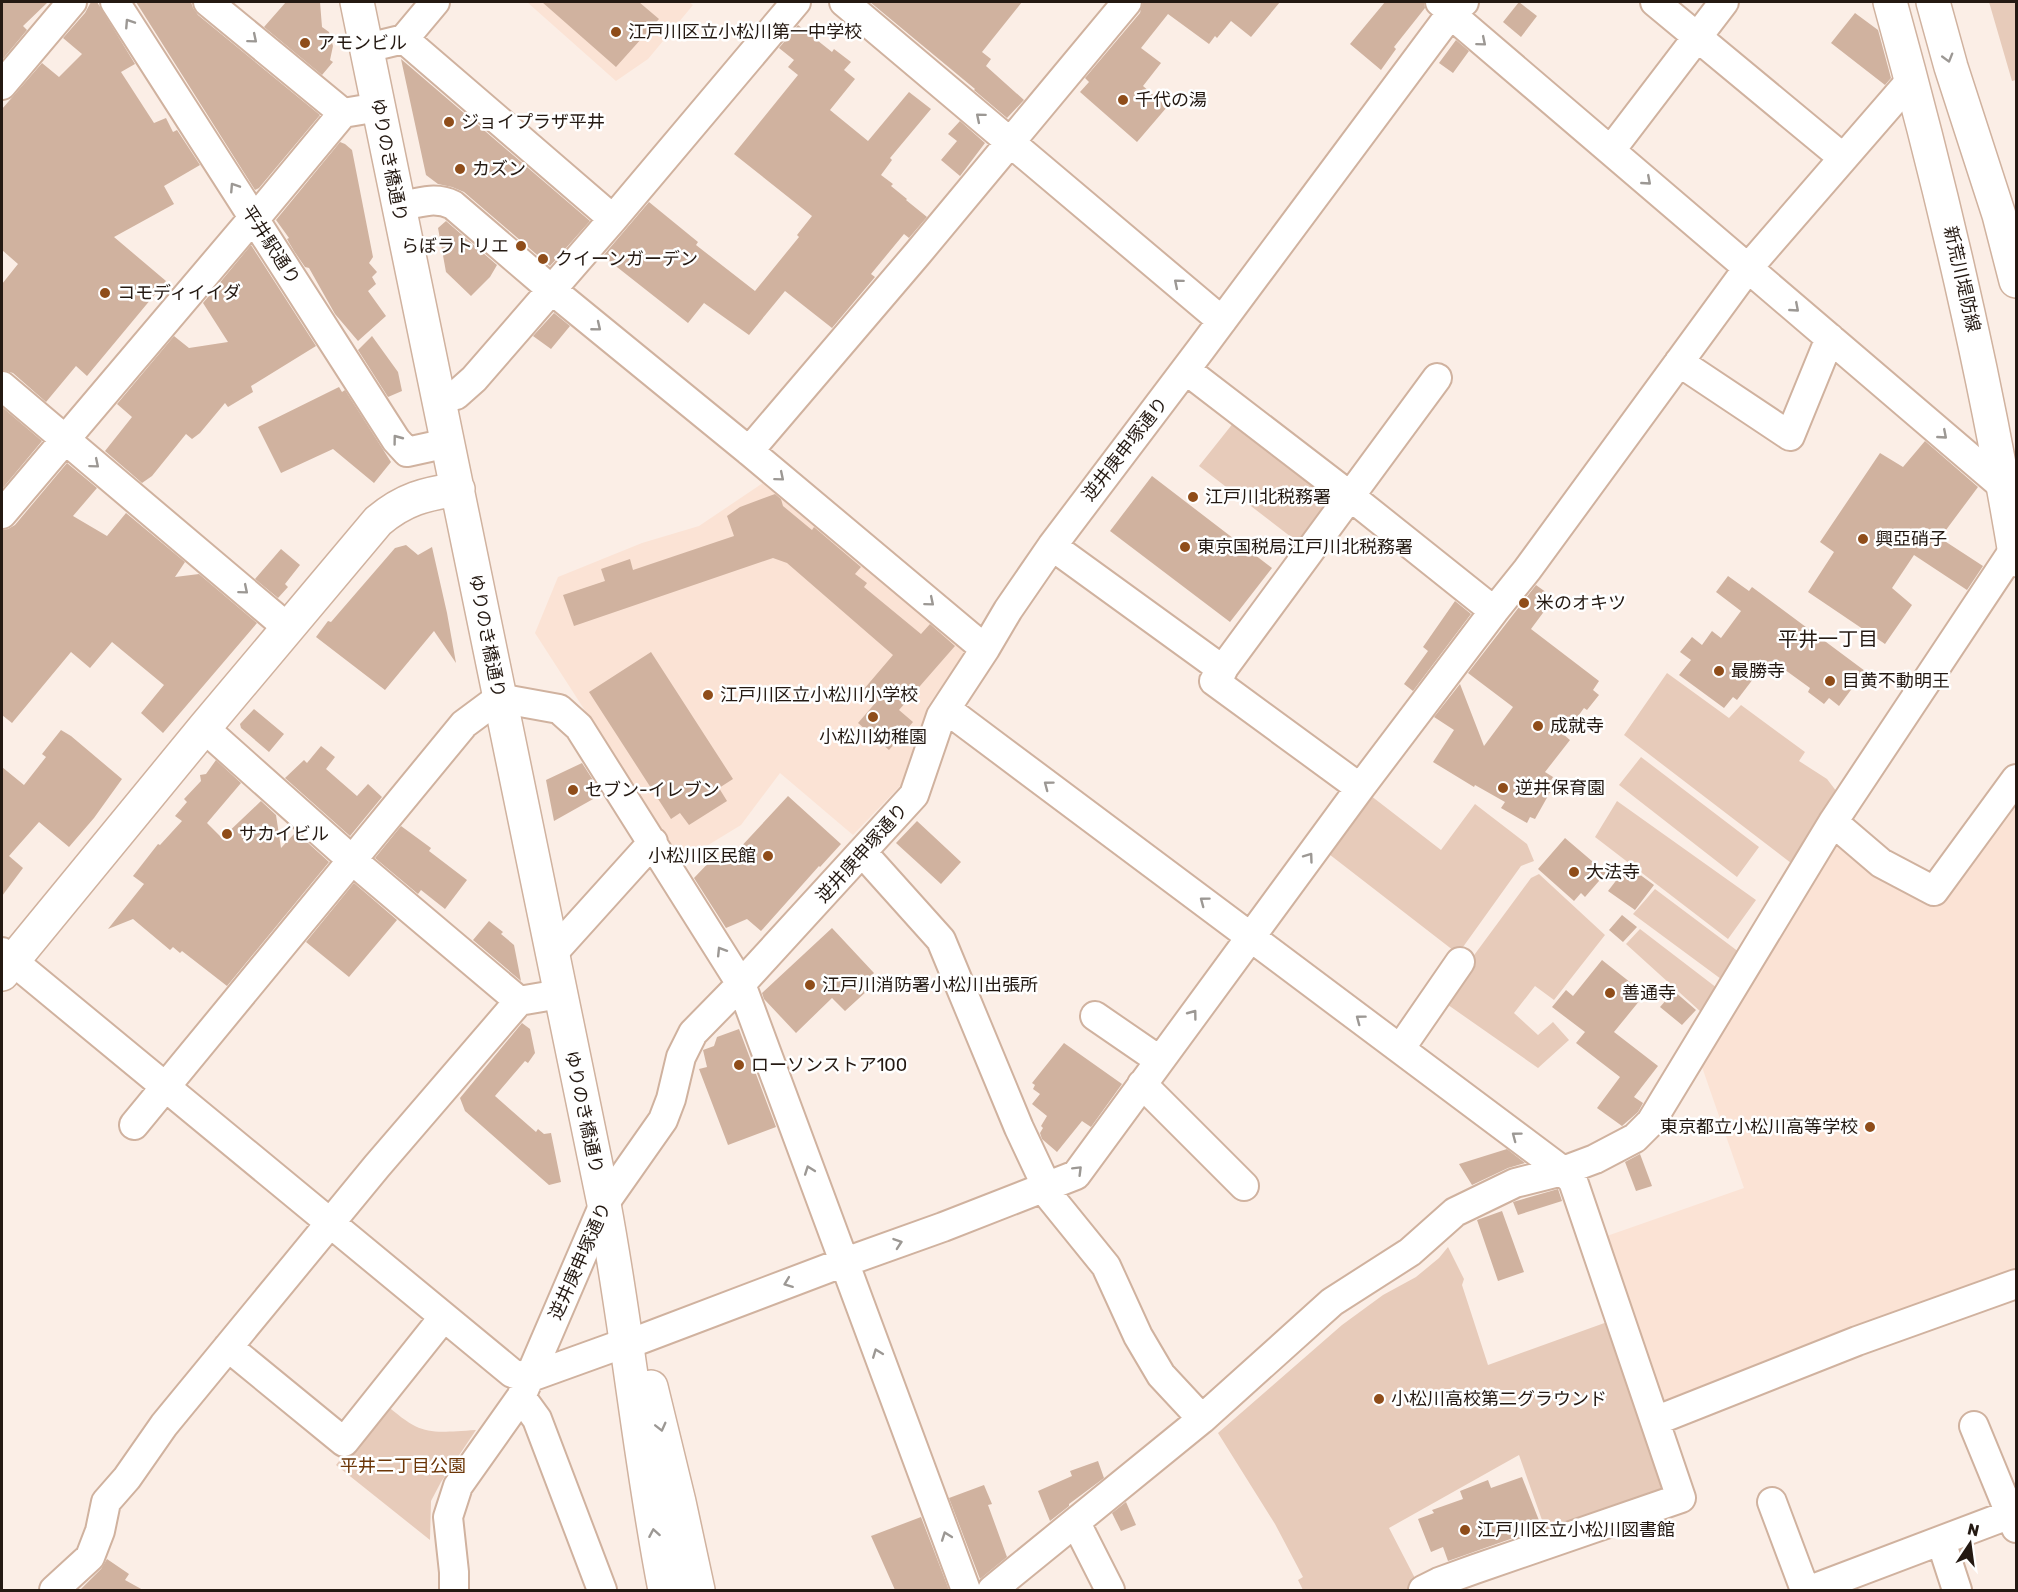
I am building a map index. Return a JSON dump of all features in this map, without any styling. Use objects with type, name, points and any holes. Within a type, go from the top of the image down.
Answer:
[{"type":"main road","name":"ゆりのき橋通り","points":[[357,2],[616,1270],[632,1341],[679,1502],[698,1590]]},
{"type":"main road","name":"新荒川堤防線","points":[[1890,2],[1954,242],[1976,341],[2016,554]]},
{"type":"main road","points":[[1933,2],[1951,67],[1999,215],[2016,281]]},
{"type":"main road","points":[[5,963],[378,521],[390,511],[419,496],[458,489]]},
{"type":"main road","name":"ゆりのき橋通り","points":[[632,1341],[654,1534],[665,1590]]},
{"type":"street","points":[[2,85],[72,2]]},
{"type":"street","name":"平井駅通り","points":[[115,2],[396,440],[407,452],[448,443]]},
{"type":"street","points":[[208,2],[343,113]]},
{"type":"street","points":[[367,48],[404,39],[435,2]]},
{"type":"street","points":[[437,399],[456,395],[474,379],[796,2]]},
{"type":"street","points":[[844,2],[1222,321]]},
{"type":"street","points":[[749,451],[1127,2]]},
{"type":"street","points":[[1655,2],[1842,158]]},
{"type":"street","points":[[1611,150],[1724,2]]},
{"type":"street","points":[[1452,5],[1460,22],[2004,487]]},
{"type":"street","name":"逆井庚申塚通り","points":[[454,1590],[448,1517],[458,1486],[525,1388],[604,1204],[663,1120],[671,1099],[681,1057],[693,1033],[741,984],[914,795],[941,717],[1008,610],[1052,546],[1186,370],[1452,5]]},
{"type":"street","points":[[404,39],[613,219]]},
{"type":"street","points":[[525,1388],[632,1341],[943,1227],[1076,1175],[1360,788],[1527,570],[1748,268],[1911,79]]},
{"type":"street","points":[[2,514],[343,113],[379,106]]},
{"type":"street","points":[[399,207],[431,200],[444,201],[453,206],[985,649]]},
{"type":"street","points":[[1679,362],[1790,436],[1830,338]]},
{"type":"street","points":[[1186,370],[1350,496],[1494,611]]},
{"type":"street","points":[[1360,788],[1214,681],[1437,378]]},
{"type":"street","points":[[2,386],[288,628]]},
{"type":"street","points":[[1052,546],[1223,670]]},
{"type":"street","points":[[992,1590],[1202,1419],[1332,1302],[1410,1252],[1455,1212],[1515,1183],[1563,1171],[1595,1159],[1635,1138],[1651,1122],[1833,822],[2016,554]]},
{"type":"street","points":[[134,1125],[464,723],[500,698],[560,709],[579,727],[741,984],[966,1590]]},
{"type":"street","points":[[946,709],[1251,936],[1563,1171],[1573,1181],[1681,1498],[1479,1580],[1439,1582],[1423,1590]]},
{"type":"street","points":[[204,728],[352,860],[519,1001]]},
{"type":"street","points":[[1833,822],[1881,863],[1934,891],[2016,779]]},
{"type":"street","points":[[552,954],[653,842]]},
{"type":"street","points":[[862,852],[941,940],[1019,1128],[1043,1179],[1046,1192],[1106,1266],[1138,1336],[1161,1375],[1202,1419]]},
{"type":"street","points":[[1400,1049],[1460,962]]},
{"type":"street","points":[[5,963],[166,1087],[512,1373],[525,1388],[602,1590]]},
{"type":"street","points":[[54,1590],[90,1557],[100,1531],[106,1502],[127,1478],[164,1425],[328,1223],[519,1001],[560,994]]},
{"type":"street","points":[[1095,1016],[1159,1060]]},
{"type":"street","points":[[1142,1084],[1244,1186]]},
{"type":"street","points":[[1655,1421],[1857,1341],[2016,1284]]},
{"type":"street","points":[[228,1347],[344,1442],[444,1318]]},
{"type":"street","points":[[1810,1590],[1941,1541],[2015,1518],[1974,1426]]},
{"type":"street","points":[[1772,1502],[1805,1590]]},
{"type":"street","points":[[1076,1523],[1110,1590]]},
{"type":"street","points":[[1941,1541],[1957,1590]]},
{"type":"shaded area","name":"江戸川区立小松川第一中学校","points":[[527,2],[689,2],[693,5],[648,59],[616,81]]},
{"type":"shaded area","name":"江戸川区立小松川小学校","points":[[769,479],[968,647],[928,706],[901,785],[853,835],[780,773],[741,825],[682,861],[535,633],[558,577],[642,543],[699,526]]},
{"type":"shaded area","name":"東京都立小松川高等学校","points":[[2016,789],[2016,1276],[1662,1409],[1604,1237],[1744,1188],[1702,1067],[1836,838],[1934,902]]},
{"type":"green space","points":[[1989,2],[2016,2],[2016,80],[2012,81]]},
{"type":"green space","points":[[1238,417],[1342,497],[1304,547],[1199,466]]},
{"type":"green space","points":[[1667,673],[1729,718],[1741,705],[1805,752],[1799,761],[1827,779],[1837,792],[1791,863],[1624,735]]},
{"type":"green space","points":[[1641,757],[1759,847],[1737,877],[1619,785]]},
{"type":"green space","points":[[1366,792],[1441,850],[1475,804],[1527,844],[1534,861],[1521,866],[1458,954],[1325,851]]},
{"type":"green space","points":[[1617,801],[1756,900],[1728,939],[1595,837]]},
{"type":"green space","points":[[1539,874],[1605,935],[1554,1000],[1535,986],[1514,1013],[1538,1035],[1553,1022],[1569,1040],[1538,1068],[1441,1000],[1531,878]]},
{"type":"green space","points":[[1655,889],[1739,952],[1721,979],[1633,914]]},
{"type":"green space","points":[[1640,929],[1717,988],[1701,1012],[1626,944]]},
{"type":"green space","name":"小松川高校第二グラウンド","points":[[1448,1247],[1464,1279],[1462,1285],[1488,1365],[1610,1321],[1667,1485],[1662,1493],[1548,1537],[1519,1455],[1389,1528],[1418,1584],[1405,1590],[1303,1590],[1298,1580],[1303,1577],[1275,1524],[1218,1433],[1342,1325],[1383,1295],[1416,1277],[1439,1258]]},
{"type":"green space","name":"平井二丁目公園","points":[[384,1403],[408,1422],[426,1430],[446,1432],[476,1430],[431,1501],[430,1540],[336,1465]]},
{"type":"building","points":[[2,2],[48,2],[23,26],[27,30],[2,60]]},
{"type":"building","points":[[91,2],[97,2],[135,64],[121,72],[154,123],[166,118],[173,132],[177,130],[200,165],[164,186],[174,204],[114,237],[166,281],[87,376],[76,366],[46,402],[13,373],[2,370],[2,284],[18,264],[2,250],[2,109],[42,63],[59,77],[82,54],[63,38],[85,13]]},
{"type":"building","points":[[136,2],[191,2],[198,15],[320,115],[259,188],[255,190]]},
{"type":"building","name":"アモンビル","points":[[286,2],[320,2],[322,27],[329,32],[333,46],[330,60],[333,62],[322,75],[264,27]]},
{"type":"building","points":[[542,2],[639,2],[659,19],[616,67]]},
{"type":"building","points":[[870,2],[1022,2],[982,52],[991,59],[986,66],[1024,100],[1007,118]]},
{"type":"building","points":[[1143,2],[1280,2],[1251,37],[1231,21],[1209,44],[1168,14],[1141,48],[1161,63],[1143,86],[1167,107],[1137,142],[1080,92],[1089,82],[1085,78],[1140,13]]},
{"type":"building","points":[[1385,2],[1424,2],[1425,8],[1394,47],[1396,49],[1381,70],[1350,44]]},
{"type":"building","points":[[1519,2],[1537,16],[1521,37],[1503,22]]},
{"type":"building","points":[[1855,13],[1878,30],[1891,78],[1885,85],[1831,43]]},
{"type":"building","points":[[798,25],[832,52],[834,49],[851,62],[844,70],[855,79],[830,110],[868,141],[909,92],[931,109],[890,158],[892,160],[881,175],[927,217],[909,238],[904,234],[871,274],[875,277],[832,328],[785,291],[749,335],[704,303],[688,323],[603,256],[649,202],[698,242],[696,245],[755,291],[799,237],[797,235],[812,216],[734,154],[798,75],[788,67],[794,60],[779,48]]},
{"type":"building","points":[[1456,40],[1469,51],[1453,73],[1439,63]]},
{"type":"building","name":"ジョイプラザ平井","points":[[401,59],[590,221],[550,266],[464,192],[438,184],[426,175]]},
{"type":"building","points":[[960,121],[985,143],[960,176],[941,160],[957,141],[948,134]]},
{"type":"building","points":[[340,142],[352,150],[373,257],[369,263],[377,272],[372,277],[376,284],[368,291],[386,316],[358,341],[335,314],[309,268],[305,267],[294,251],[287,239],[289,238],[276,220]]},
{"type":"building","points":[[446,221],[497,265],[490,277],[471,296],[446,272],[438,228]]},
{"type":"building","points":[[251,245],[316,346],[251,386],[253,392],[228,407],[225,403],[200,433],[192,439],[186,434],[152,476],[142,483],[105,451],[132,417],[117,404],[174,336],[189,348],[228,342],[203,303]]},
{"type":"building","points":[[554,313],[570,326],[551,349],[533,336]]},
{"type":"building","points":[[372,336],[398,372],[402,391],[388,397],[358,350]]},
{"type":"building","points":[[339,387],[342,392],[345,390],[391,462],[374,483],[333,449],[281,473],[258,427]]},
{"type":"building","points":[[2,407],[42,441],[2,489]]},
{"type":"building","name":"興亞硝子","points":[[1925,441],[1978,487],[1940,538],[1983,566],[1967,590],[1914,555],[1892,588],[1912,605],[1885,644],[1808,592],[1834,552],[1820,542],[1880,453],[1903,467]]},
{"type":"building","points":[[67,463],[97,488],[73,516],[107,536],[126,513],[185,562],[175,577],[199,574],[257,623],[163,733],[141,713],[164,685],[112,642],[90,668],[71,652],[12,723],[2,715],[2,530],[15,525]]},
{"type":"building","points":[[1152,476],[1272,568],[1230,622],[1110,531]]},
{"type":"building","points":[[775,494],[781,499],[783,506],[812,530],[814,527],[861,567],[855,574],[867,583],[864,587],[921,634],[930,624],[955,646],[899,710],[913,722],[889,750],[858,723],[877,701],[864,689],[893,655],[787,563],[773,558],[574,626],[563,595],[605,581],[601,569],[630,559],[633,570],[734,536],[727,516],[740,507]]},
{"type":"building","points":[[406,545],[418,555],[432,547],[456,663],[434,631],[385,690],[316,637],[395,548]]},
{"type":"building","points":[[281,549],[300,565],[285,584],[288,587],[278,598],[255,579]]},
{"type":"building","points":[[1728,576],[1749,591],[1752,587],[1865,671],[1839,706],[1829,698],[1824,704],[1808,692],[1810,688],[1781,667],[1775,675],[1763,666],[1737,700],[1733,697],[1724,708],[1679,675],[1691,660],[1680,652],[1692,637],[1702,645],[1712,631],[1721,638],[1741,611],[1716,592]]},
{"type":"building","points":[[1536,585],[1554,598],[1531,629],[1599,681],[1593,690],[1599,695],[1587,710],[1584,708],[1564,735],[1570,740],[1545,772],[1553,777],[1549,784],[1553,787],[1535,819],[1530,817],[1527,823],[1501,808],[1505,802],[1475,785],[1474,787],[1433,762],[1454,730],[1434,717],[1460,684],[1484,746],[1513,707],[1468,673]]},
{"type":"building","points":[[1455,601],[1471,614],[1413,691],[1404,684],[1428,651],[1423,647]]},
{"type":"building","points":[[651,652],[733,779],[719,788],[727,801],[689,825],[680,813],[671,819],[589,692]]},
{"type":"building","points":[[254,709],[284,734],[269,752],[241,728],[240,724]]},
{"type":"building","points":[[61,730],[122,779],[94,818],[69,847],[39,822],[9,856],[23,868],[2,896],[2,767],[24,785],[46,757],[42,754]]},
{"type":"building","points":[[321,746],[335,757],[326,769],[357,796],[368,784],[382,797],[350,836],[285,778],[304,760],[307,763]]},
{"type":"building","points":[[216,760],[241,783],[207,823],[222,838],[261,801],[276,815],[281,848],[296,832],[329,862],[227,986],[182,951],[180,953],[173,947],[170,950],[133,919],[108,929],[144,884],[133,876],[158,844],[160,845],[182,821],[175,816],[187,802],[184,799],[201,781],[200,775],[206,774]]},
{"type":"building","points":[[582,763],[602,794],[554,821],[546,780]]},
{"type":"building","points":[[788,796],[841,844],[761,931],[747,919],[726,928],[694,878],[715,856],[724,865]]},
{"type":"building","points":[[917,821],[961,862],[941,884],[896,843]]},
{"type":"building","points":[[401,826],[431,848],[429,851],[467,880],[445,909],[421,890],[418,894],[375,858]]},
{"type":"building","points":[[1565,838],[1606,873],[1585,897],[1581,893],[1574,901],[1538,869]]},
{"type":"building","points":[[1631,868],[1654,885],[1635,910],[1608,891],[1625,869],[1628,871]]},
{"type":"building","points":[[354,883],[397,920],[349,977],[306,942]]},
{"type":"building","points":[[1622,915],[1637,927],[1623,942],[1609,930]]},
{"type":"building","points":[[489,921],[514,945],[521,981],[473,940]]},
{"type":"building","points":[[832,928],[874,973],[862,985],[868,990],[845,1011],[832,998],[796,1033],[764,999],[762,993]]},
{"type":"building","points":[[1602,960],[1645,994],[1614,1032],[1658,1066],[1634,1097],[1643,1103],[1638,1112],[1622,1126],[1597,1108],[1620,1077],[1576,1043],[1585,1032],[1552,1007],[1566,990],[1573,996]]},
{"type":"building","points":[[1674,991],[1696,1010],[1682,1025],[1660,1007]]},
{"type":"building","points":[[522,1023],[530,1029],[535,1053],[528,1063],[525,1061],[495,1096],[536,1132],[538,1129],[544,1134],[551,1133],[561,1182],[549,1185],[465,1111],[460,1098]]},
{"type":"building","points":[[739,1029],[776,1127],[728,1145],[699,1069],[707,1067],[703,1050],[714,1046],[717,1037]]},
{"type":"building","points":[[1064,1043],[1122,1084],[1091,1127],[1082,1121],[1057,1152],[1042,1139],[1040,1133],[1043,1128],[1041,1126],[1047,1116],[1032,1104],[1040,1094],[1033,1089],[1035,1085],[1032,1083]]},
{"type":"building","points":[[1507,1149],[1525,1163],[1508,1168],[1472,1185],[1459,1164]]},
{"type":"building","points":[[1640,1154],[1652,1186],[1636,1191],[1625,1162]]},
{"type":"building","points":[[1558,1189],[1562,1201],[1518,1215],[1513,1202]]},
{"type":"building","points":[[1502,1211],[1524,1272],[1498,1281],[1477,1220]]},
{"type":"building","points":[[1098,1461],[1104,1478],[1050,1521],[1038,1491],[1072,1476],[1070,1471]]},
{"type":"building","points":[[1522,1477],[1542,1528],[1448,1561],[1443,1547],[1431,1552],[1418,1519],[1434,1513],[1432,1510],[1463,1499],[1460,1491],[1488,1480],[1491,1488]]},
{"type":"building","points":[[984,1485],[992,1504],[988,1505],[1007,1557],[980,1579],[949,1498]]},
{"type":"building","points":[[1126,1502],[1136,1525],[1121,1531],[1112,1513]]},
{"type":"building","points":[[921,1517],[949,1590],[895,1590],[871,1536]]},
{"type":"building","points":[[107,1559],[129,1574],[125,1580],[143,1590],[80,1590],[101,1569]]},
{"type":"place","name":"江戸川区立小松川第一中学校","points":[[616,32]]},
{"type":"place","name":"アモンビル","points":[[305,43]]},
{"type":"place","name":"千代の湯","points":[[1123,100]]},
{"type":"place","name":"ジョイプラザ平井","points":[[449,122]]},
{"type":"place","name":"カズン","points":[[460,169]]},
{"type":"place","name":"らぼラトリエ","points":[[521,246]]},
{"type":"place","name":"クイーンガーデン","points":[[543,259]]},
{"type":"place","name":"コモディイイダ","points":[[105,293]]},
{"type":"place","name":"江戸川北税務署","points":[[1193,497]]},
{"type":"place","name":"興亞硝子","points":[[1863,539]]},
{"type":"place","name":"東京国税局江戸川北税務署","points":[[1185,547]]},
{"type":"place","name":"米のオキツ","points":[[1524,603]]},
{"type":"place","name":"最勝寺","points":[[1719,671]]},
{"type":"place","name":"目黄不動明王","points":[[1830,681]]},
{"type":"place","name":"江戸川区立小松川小学校","points":[[708,695]]},
{"type":"place","name":"小松川幼稚園","points":[[873,717]]},
{"type":"place","name":"成就寺","points":[[1538,726]]},
{"type":"place","name":"逆井保育園","points":[[1503,788]]},
{"type":"place","name":"セブン-イレブン","points":[[573,790]]},
{"type":"place","name":"サカイビル","points":[[227,834]]},
{"type":"place","name":"小松川区民館","points":[[768,856]]},
{"type":"place","name":"大法寺","points":[[1574,872]]},
{"type":"place","name":"江戸川消防署小松川出張所","points":[[810,985]]},
{"type":"place","name":"善通寺","points":[[1610,993]]},
{"type":"place","name":"ローソンストア100","points":[[739,1065]]},
{"type":"place","name":"東京都立小松川高等学校","points":[[1870,1127]]},
{"type":"place","name":"小松川高校第二グラウンド","points":[[1379,1399]]},
{"type":"place","name":"江戸川区立小松川図書館","points":[[1465,1530]]},
{"type":"district","name":"平井一丁目","points":[[1828,639]]}]
